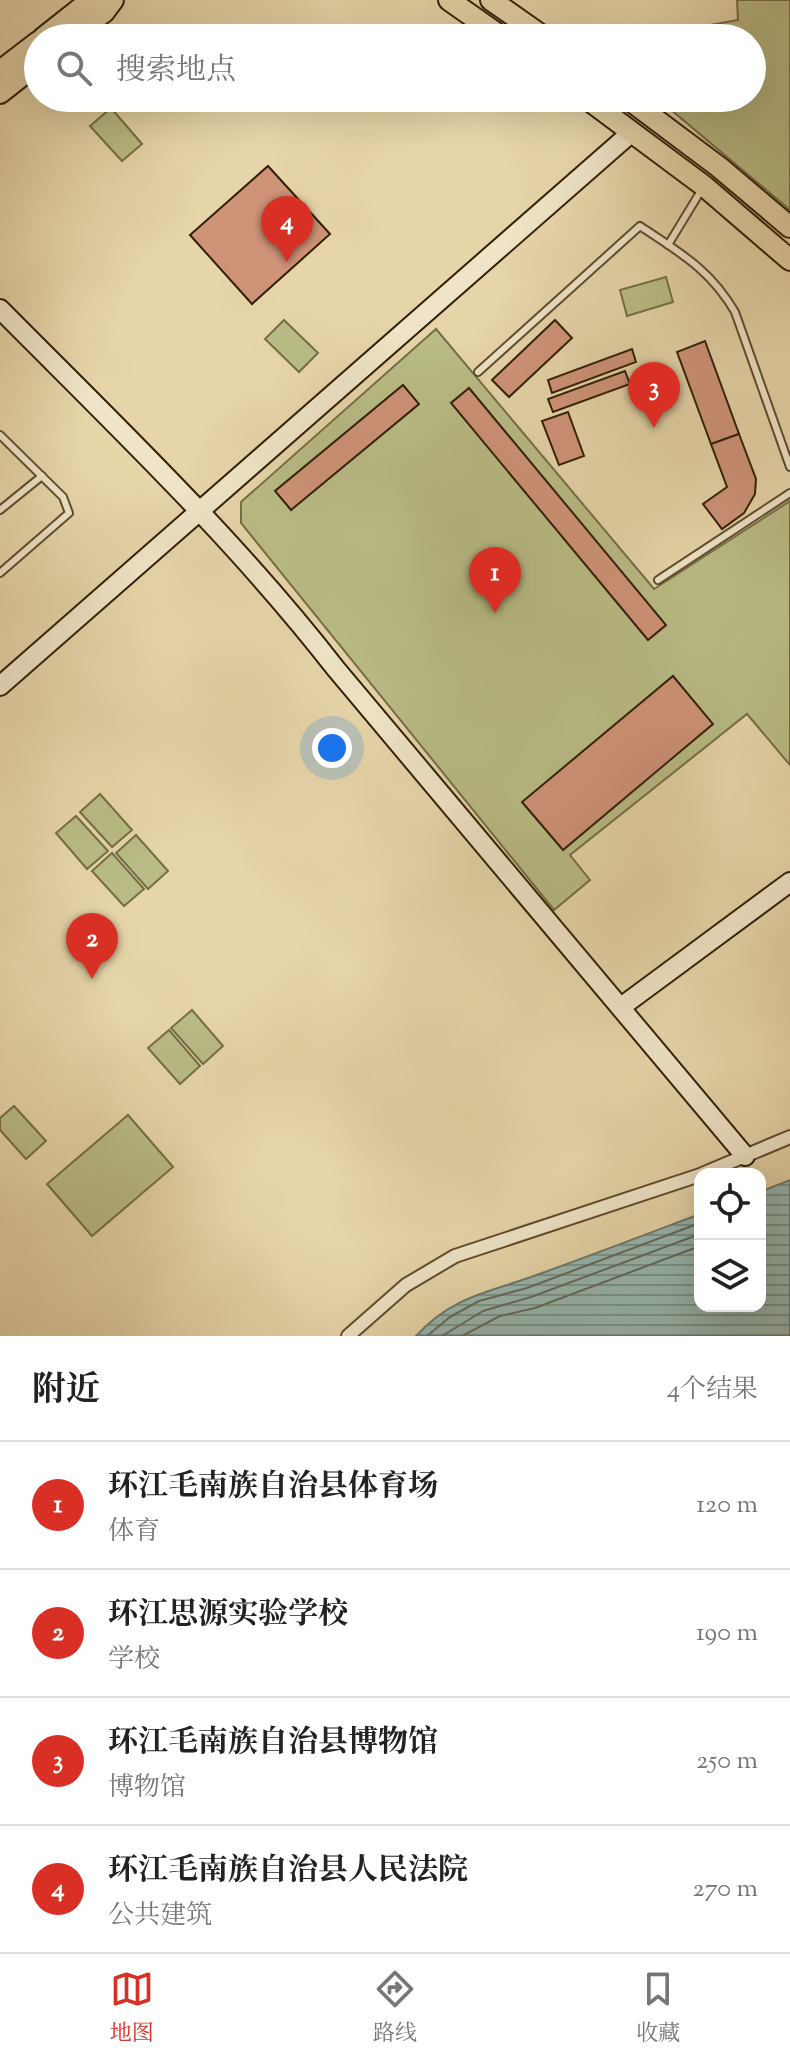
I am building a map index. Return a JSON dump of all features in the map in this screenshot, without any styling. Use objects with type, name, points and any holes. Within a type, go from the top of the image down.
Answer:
[{"type":"main road","points":[[60,24],[91,0]]},
{"type":"main road","points":[[88,24],[113,0]]},
{"type":"main road","points":[[449,0],[483,24]]},
{"type":"main road","points":[[491,0],[525,24]]},
{"type":"main road","points":[[0,71],[24,52]]},
{"type":"main road","points":[[0,93],[24,74]]},
{"type":"main road","points":[[605,112],[704,186],[790,260]]},
{"type":"main road","points":[[646,112],[719,167],[790,227]]},
{"type":"street","points":[[0,686],[632,132]]},
{"type":"street","points":[[0,309],[201,510],[273,589],[336,669],[745,1156]]},
{"type":"street","points":[[621,1007],[790,882]]},
{"type":"street","points":[[716,1168],[790,1137]]},
{"type":"street","points":[[348,1336],[399,1290],[455,1256],[694,1176]]},
{"type":"lane","points":[[668,245],[704,186]]},
{"type":"lane","points":[[478,372],[640,226],[704,270],[735,312],[790,467]]},
{"type":"lane","points":[[0,435],[63,497],[69,513],[0,573]]},
{"type":"lane","points":[[0,510],[42,476]]},
{"type":"lane","points":[[658,580],[790,493]]},
{"type":"green space","points":[[737,0],[790,0],[790,210],[674,112],[766,112],[766,24],[716,24],[738,20]]},
{"type":"green space","points":[[106,112],[114,112],[142,144],[122,161],[90,126]]},
{"type":"green space","points":[[666,277],[673,302],[627,316],[620,290]]},
{"type":"green space","points":[[284,320],[318,353],[299,372],[265,339]]},
{"type":"green space","points":[[436,329],[654,589],[790,501],[790,765],[747,714],[570,855],[590,880],[554,910],[241,523],[241,502]]},
{"type":"green space","points":[[100,794],[132,830],[112,847],[80,812]]},
{"type":"green space","points":[[76,816],[108,851],[87,869],[56,833]]},
{"type":"green space","points":[[136,835],[168,871],[148,889],[116,853]]},
{"type":"green space","points":[[112,853],[144,889],[124,906],[92,871]]},
{"type":"green space","points":[[192,1010],[223,1046],[203,1064],[171,1028]]},
{"type":"green space","points":[[169,1030],[200,1066],[180,1084],[148,1048]]},
{"type":"green space","points":[[14,1106],[46,1141],[26,1159],[0,1130],[0,1118]]},
{"type":"green space","points":[[128,1115],[173,1167],[92,1236],[47,1184]]},
{"type":"water","points":[[790,1180],[790,1336],[416,1336],[445,1311],[475,1296],[694,1216],[694,1312],[766,1312],[766,1190]]},
{"type":"building","points":[[268,166],[330,234],[252,304],[190,235]]},
{"type":"building","points":[[555,320],[572,338],[509,397],[492,380]]},
{"type":"building","points":[[705,341],[739,434],[711,444],[677,352]]},
{"type":"building","points":[[632,349],[636,362],[552,393],[548,380]]},
{"type":"building","points":[[625,371],[630,384],[553,412],[548,399]]},
{"type":"building","points":[[403,385],[419,404],[291,510],[275,491]]},
{"type":"building","points":[[469,388],[666,625],[648,640],[451,403]]},
{"type":"building","points":[[568,412],[584,456],[559,465],[542,421]]},
{"type":"building","points":[[739,434],[756,479],[755,494],[744,513],[722,529],[703,504],[727,487],[711,444]]},
{"type":"building","points":[[673,676],[713,724],[563,850],[522,802]]},
{"type":"place","name":"环江毛南族自治县人民法院","points":[[287,262]]},
{"type":"place","name":"环江毛南族自治县博物馆","points":[[654,428]]},
{"type":"place","name":"环江毛南族自治县体育场","points":[[495,613]]},
{"type":"place","name":"环江思源实验学校","points":[[92,979]]}]
